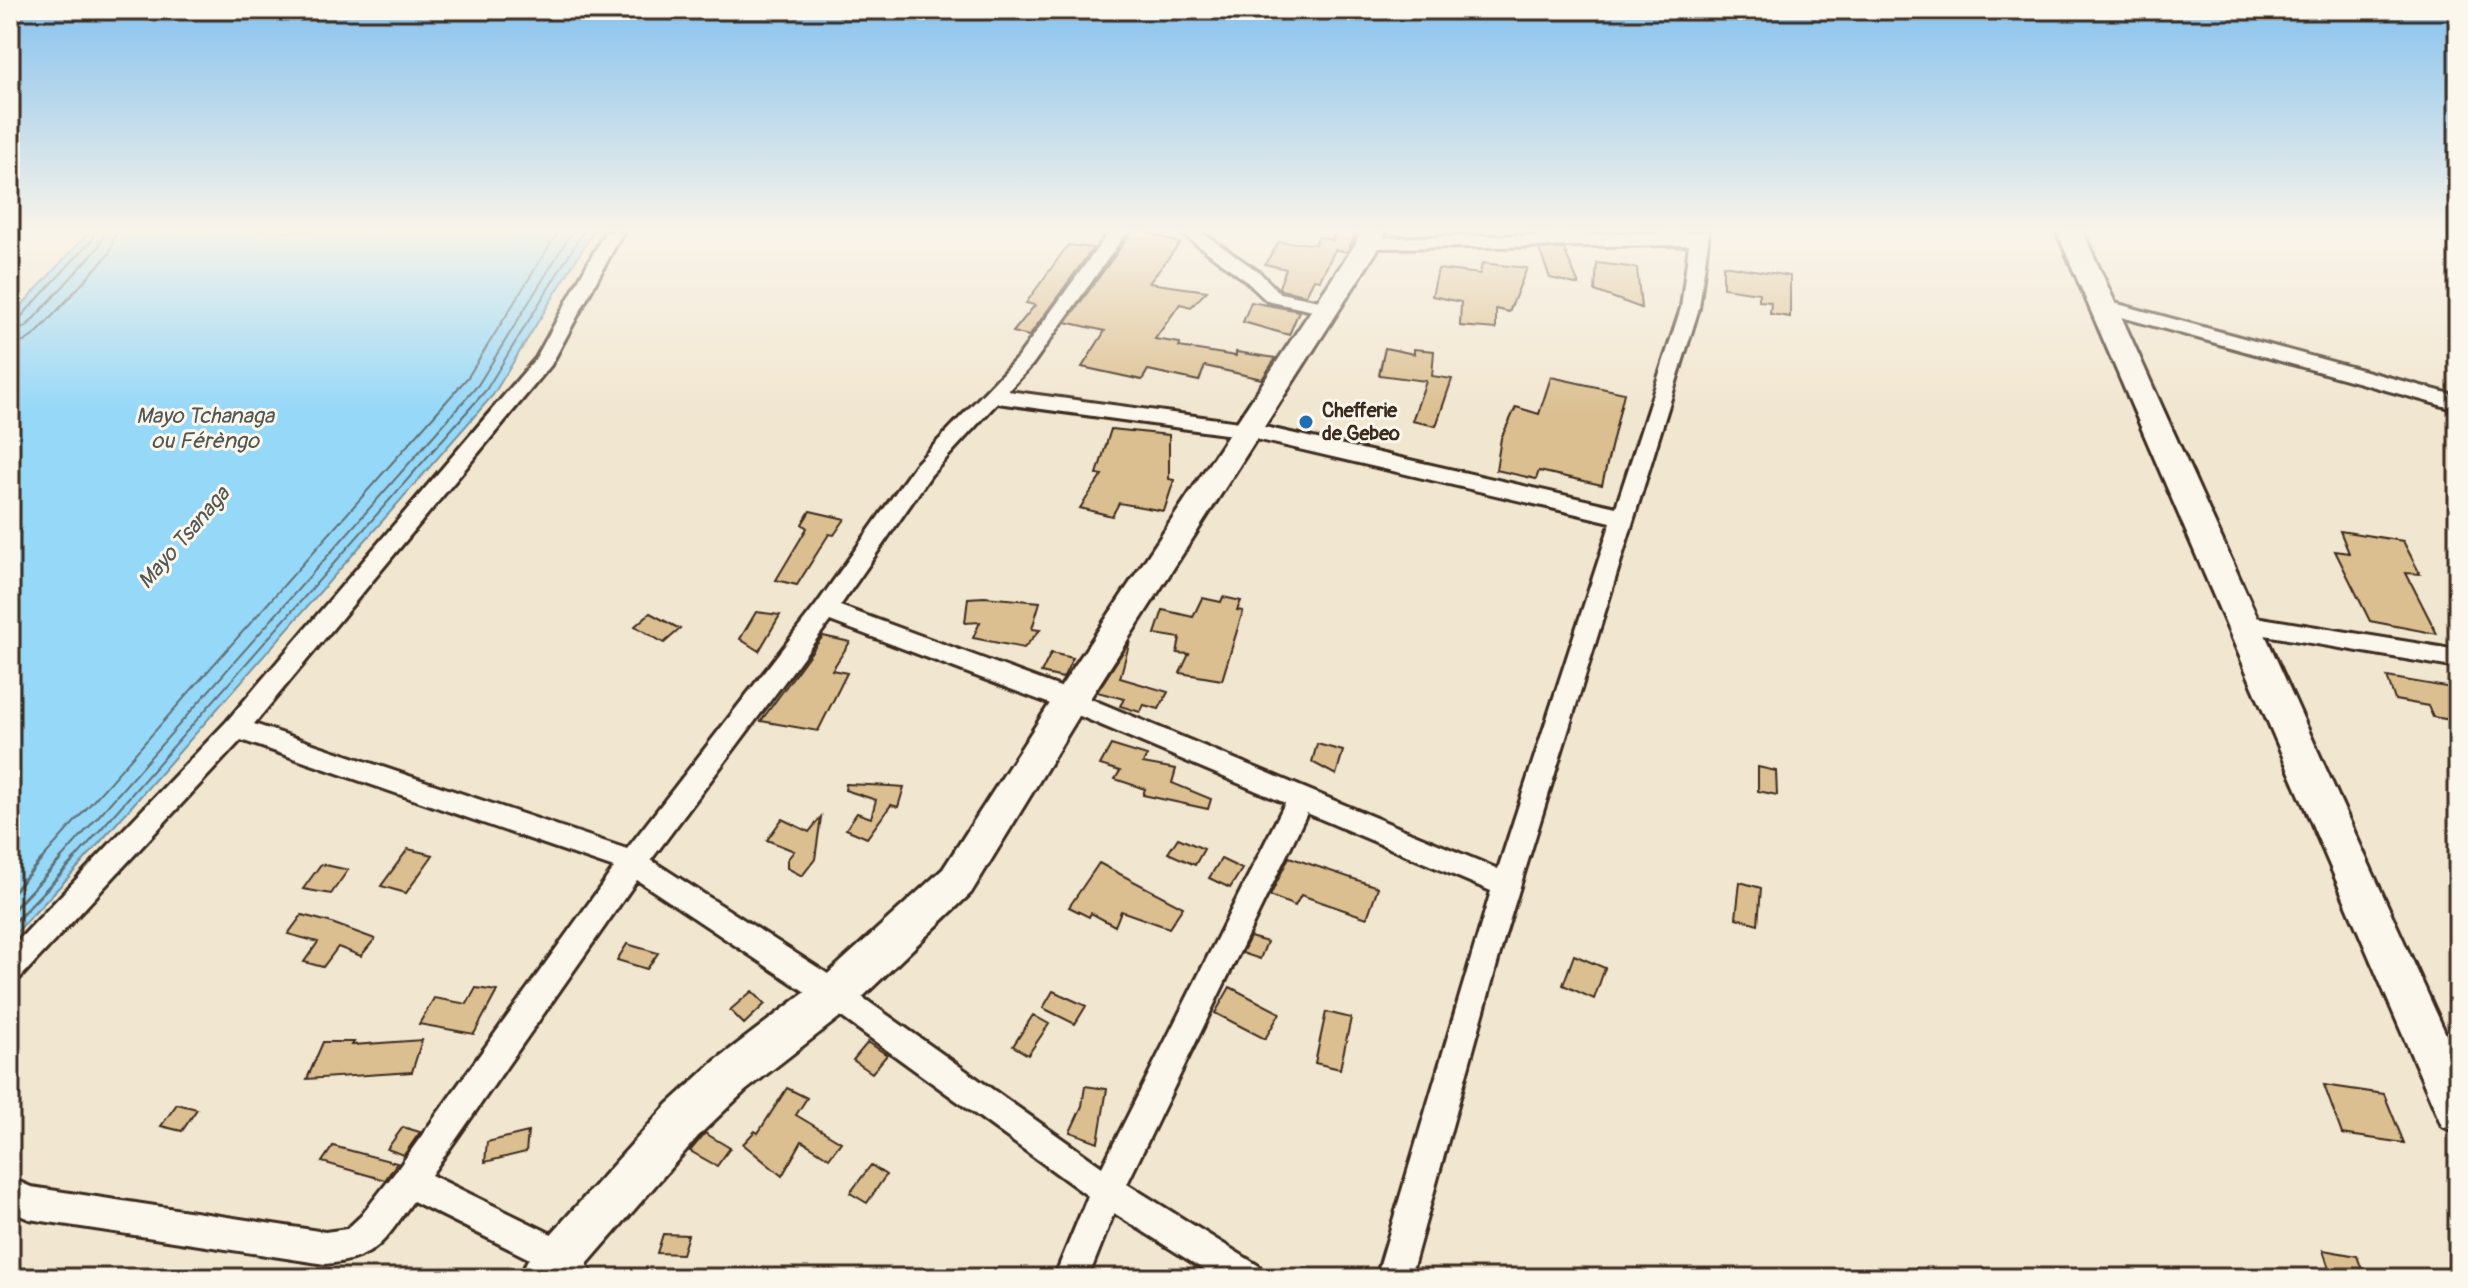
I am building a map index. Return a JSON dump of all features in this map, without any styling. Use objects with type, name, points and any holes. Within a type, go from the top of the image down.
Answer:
[{"type":"street","points":[[10,969],[236,728],[544,361],[581,292]]},
{"type":"street","points":[[10,1194],[29,1203],[325,1248],[354,1245],[373,1228],[408,1181],[633,863],[825,610],[923,470],[1025,361],[1075,292]]},
{"type":"street","points":[[1269,292],[1274,297],[1327,308]]},
{"type":"street","points":[[408,1181],[562,1271],[684,1119],[730,1076],[835,995],[957,881],[1070,701],[1337,292]]},
{"type":"street","points":[[1393,1278],[1507,885],[1690,308],[1692,292]]},
{"type":"street","points":[[2097,292],[2458,1111]]},
{"type":"street","points":[[2103,306],[2458,403]]},
{"type":"street","points":[[994,396],[1247,430],[1624,517]]},
{"type":"street","points":[[825,610],[1070,701],[1507,885]]},
{"type":"street","points":[[2243,624],[2458,659]]},
{"type":"street","points":[[236,728],[633,863],[835,995],[1107,1190],[1247,1278]]},
{"type":"street","points":[[1071,1278],[1107,1190],[1301,798]]},
{"type":"water","name":"Mayo Tchanaga ou Férèngo","points":[[34,292],[556,292],[493,395],[80,865],[10,939],[10,318]]},
{"type":"building","points":[[1034,292],[1061,292],[1029,336],[1013,332],[1035,305],[1026,303]]},
{"type":"building","points":[[1088,292],[1206,292],[1191,307],[1180,304],[1155,339],[1180,343],[1179,347],[1236,356],[1236,352],[1276,358],[1262,379],[1205,366],[1199,381],[1148,370],[1142,380],[1082,367],[1105,331],[1066,322]]},
{"type":"building","points":[[1433,292],[1517,292],[1509,312],[1496,309],[1496,329],[1460,326],[1461,302],[1432,296]]},
{"type":"building","points":[[1598,292],[1639,292],[1641,308]]},
{"type":"building","points":[[1753,292],[1790,292],[1790,317],[1770,314],[1771,302],[1759,301],[1759,293]]},
{"type":"building","points":[[1251,302],[1299,311],[1289,335],[1243,322]]},
{"type":"building","points":[[1385,348],[1414,354],[1414,349],[1434,351],[1432,376],[1452,379],[1436,426],[1412,421],[1426,381],[1379,375]]},
{"type":"building","points":[[1551,377],[1624,393],[1602,485],[1539,471],[1536,479],[1496,470],[1501,438],[1516,407],[1539,414]]},
{"type":"building","points":[[1111,429],[1169,435],[1169,479],[1174,480],[1164,511],[1119,503],[1112,516],[1080,508],[1102,475],[1097,474]]},
{"type":"building","points":[[810,511],[845,519],[834,535],[829,534],[797,585],[776,580],[807,528],[802,524]]},
{"type":"building","points":[[2340,531],[2403,541],[2420,574],[2406,573],[2437,634],[2370,621],[2335,551],[2349,553]]},
{"type":"building","points":[[1223,597],[1241,601],[1237,610],[1243,611],[1222,680],[1180,673],[1189,654],[1177,653],[1180,638],[1155,634],[1163,610],[1193,617],[1202,598],[1221,602]]},
{"type":"building","points":[[968,598],[1040,602],[1032,629],[1040,630],[1024,648],[973,638],[980,622],[965,623]]},
{"type":"building","points":[[756,612],[780,615],[759,651],[740,639]]},
{"type":"building","points":[[650,613],[680,629],[664,643],[635,626]]},
{"type":"building","points":[[823,636],[850,642],[832,670],[847,673],[818,731],[761,721]]},
{"type":"building","points":[[1130,641],[1120,678],[1168,692],[1159,709],[1144,705],[1140,712],[1120,706],[1124,699],[1097,692]]},
{"type":"building","points":[[1051,653],[1073,658],[1063,678],[1041,673]]},
{"type":"building","points":[[2387,677],[2458,689],[2458,721],[2433,717],[2428,706],[2395,700]]},
{"type":"building","points":[[1317,744],[1343,751],[1336,775],[1312,762]]},
{"type":"building","points":[[1111,745],[1147,756],[1143,763],[1176,769],[1172,783],[1211,799],[1208,809],[1143,795],[1145,789],[1115,779],[1120,771],[1100,765]]},
{"type":"building","points":[[1758,767],[1776,771],[1777,795],[1758,791]]},
{"type":"building","points":[[846,784],[904,787],[898,807],[891,805],[867,838],[846,829],[857,813],[871,818],[876,800],[845,790]]},
{"type":"building","points":[[821,817],[815,859],[802,876],[787,868],[787,860],[794,851],[767,840],[782,819],[809,832]]},
{"type":"building","points":[[1178,838],[1204,849],[1195,865],[1168,853]]},
{"type":"building","points":[[408,849],[433,855],[406,893],[381,886]]},
{"type":"building","points":[[1289,857],[1378,887],[1367,918],[1301,895],[1295,906],[1270,896]]},
{"type":"building","points":[[1221,859],[1242,869],[1230,888],[1209,878]]},
{"type":"building","points":[[1099,863],[1183,907],[1169,928],[1121,911],[1115,926],[1091,913],[1089,917],[1069,907]]},
{"type":"building","points":[[321,864],[348,870],[331,894],[303,889]]},
{"type":"building","points":[[1740,882],[1761,888],[1758,924],[1736,918]]},
{"type":"building","points":[[302,915],[375,939],[361,956],[338,947],[323,967],[304,962],[318,942],[288,934]]},
{"type":"building","points":[[1250,937],[1267,942],[1260,959],[1242,953]]},
{"type":"building","points":[[627,944],[658,953],[647,969],[617,960]]},
{"type":"building","points":[[1574,955],[1605,968],[1594,999],[1563,985]]},
{"type":"building","points":[[1230,987],[1280,1013],[1265,1039],[1215,1013]]},
{"type":"building","points":[[476,988],[497,991],[474,1034],[419,1024],[434,998],[467,1004]]},
{"type":"building","points":[[752,991],[765,1004],[744,1024],[730,1010]]},
{"type":"building","points":[[1053,991],[1086,1006],[1075,1024],[1043,1008]]},
{"type":"building","points":[[1326,1012],[1351,1018],[1340,1069],[1315,1063]]},
{"type":"building","points":[[1033,1015],[1049,1024],[1028,1055],[1013,1046]]},
{"type":"building","points":[[422,1040],[412,1072],[307,1079],[323,1042],[354,1042],[352,1045]]},
{"type":"building","points":[[868,1042],[887,1055],[872,1073],[853,1060]]},
{"type":"building","points":[[2324,1085],[2384,1094],[2404,1143],[2342,1134]]},
{"type":"building","points":[[1085,1086],[1107,1089],[1098,1142],[1070,1132],[1082,1106]]},
{"type":"building","points":[[787,1088],[807,1098],[796,1115],[841,1142],[829,1158],[802,1141],[782,1176],[743,1144],[755,1131],[758,1133]]},
{"type":"building","points":[[177,1104],[197,1109],[182,1131],[161,1126]]},
{"type":"building","points":[[403,1127],[420,1132],[404,1155],[387,1149]]},
{"type":"building","points":[[528,1132],[526,1152],[485,1162],[487,1142]]},
{"type":"building","points":[[705,1133],[730,1148],[717,1166],[690,1151]]},
{"type":"building","points":[[333,1146],[397,1163],[385,1180],[322,1162]]},
{"type":"building","points":[[871,1165],[886,1175],[867,1203],[850,1193]]},
{"type":"building","points":[[663,1234],[688,1235],[682,1254],[657,1253]]},
{"type":"building","points":[[2323,1250],[2357,1256],[2365,1278],[2332,1278]]},
{"type":"place","name":"Chefferie de Gebeo","points":[[1306,422]]},
{"type":"water label","name":"Mayo Tsanaga","points":[[183,537]]}]
